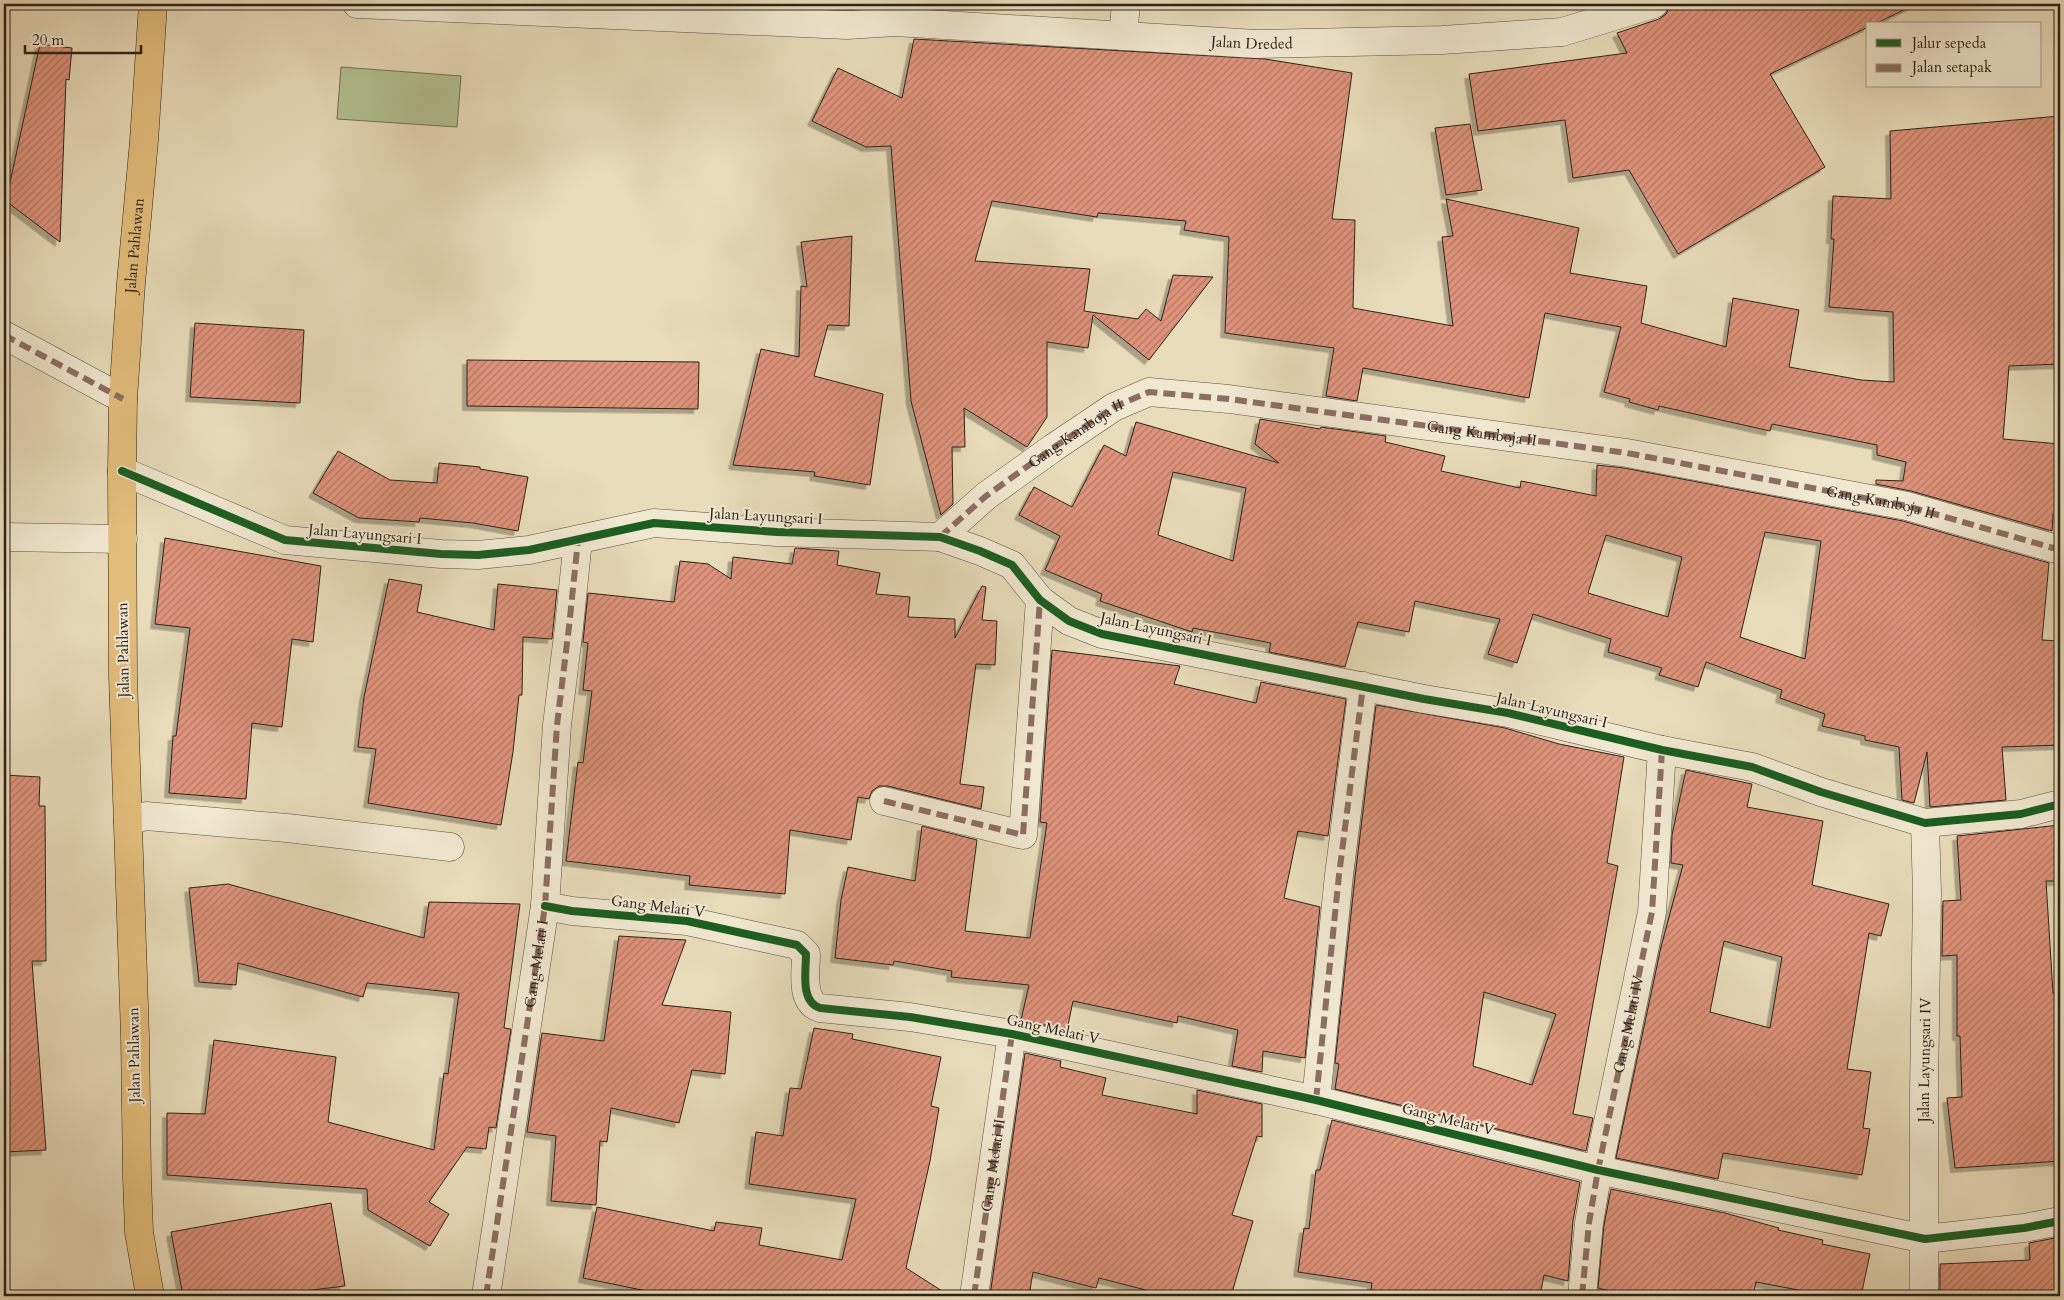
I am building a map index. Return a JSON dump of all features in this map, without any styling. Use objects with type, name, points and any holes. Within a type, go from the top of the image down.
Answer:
[{"type":"main road","name":"Jalan Pahlawan","points":[[150,1296],[140,1232],[137,1178],[135,1036],[122,676],[122,471],[131,283],[144,141],[153,4]]},
{"type":"street","name":"Jalan Dreded","points":[[356,4],[847,25],[895,22],[1256,44],[1442,40],[1562,32],[1654,4]]},
{"type":"street","points":[[847,25],[881,4]]},
{"type":"street","points":[[1123,36],[1126,4]]},
{"type":"street","points":[[4,335],[124,399]]},
{"type":"street","name":"Gang Kamboja II","points":[[940,537],[986,496],[1053,448],[1114,407],[1149,392],[1228,399],[1628,453],[1906,506],[2060,550]]},
{"type":"street","name":"Jalan Layungsari I","points":[[122,471],[286,540],[441,554],[478,555],[529,550],[654,523],[777,532],[940,537],[1012,565],[1040,600],[1069,621],[1102,634],[1424,699],[1508,713],[1662,750],[1752,767],[1821,792],[1925,823],[2022,814],[2060,804]]},
{"type":"street","points":[[4,537],[123,539]]},
{"type":"street","name":"Gang Melati I","points":[[486,1296],[545,906],[556,725],[578,540]]},
{"type":"street","points":[[884,801],[1023,835],[1040,600]]},
{"type":"street","points":[[1316,1100],[1339,875],[1363,686]]},
{"type":"street","name":"Gang Melati IV","points":[[1582,1296],[1588,1223],[1652,912],[1662,750]]},
{"type":"street","points":[[128,821],[146,816],[336,833],[450,847]]},
{"type":"street","name":"Jalan Layungsari IV","points":[[1924,1296],[1924,1089],[1927,894],[1925,823]]},
{"type":"street","name":"Gang Melati V","points":[[545,906],[687,921],[797,945],[806,954],[807,999],[813,1006],[910,1017],[1012,1034],[1316,1100],[1598,1170],[1925,1239],[2024,1228],[2060,1221]]},
{"type":"street","name":"Gang Melati II","points":[[974,1296],[1012,1034]]},
{"type":"green space","points":[[341,67],[461,76],[457,127],[337,119]]},
{"type":"building","points":[[1677,4],[1916,4],[1879,22],[1866,22],[1866,28],[1770,74],[1825,167],[1678,254],[1629,170],[1573,178],[1565,120],[1478,131],[1469,74],[1627,53],[1617,33],[1659,19],[1666,14],[1669,8]]},
{"type":"building","points":[[914,39],[1265,59],[1352,73],[1332,219],[1355,220],[1353,308],[1453,326],[1442,237],[1453,236],[1446,199],[1579,228],[1570,273],[1647,286],[1641,323],[1726,347],[1733,298],[1799,310],[1789,367],[1861,380],[1894,382],[1893,312],[1829,307],[1834,239],[1831,239],[1833,196],[1891,199],[1890,131],[2060,116],[2060,169],[2056,170],[2060,240],[2060,364],[2009,366],[2003,439],[2060,444],[2060,514],[2053,514],[2052,531],[1911,491],[1876,484],[1876,480],[1903,481],[1906,462],[1877,455],[1877,445],[1772,424],[1770,431],[1659,406],[1658,410],[1629,402],[1630,399],[1604,392],[1621,327],[1545,313],[1529,398],[1363,368],[1357,401],[1326,396],[1334,348],[1225,333],[1229,237],[1184,230],[1186,221],[1098,213],[1097,217],[992,201],[975,261],[1090,269],[1084,311],[1138,319],[1146,309],[1161,321],[1173,275],[1213,277],[1149,360],[1093,315],[1088,348],[1047,342],[1047,417],[1027,447],[964,408],[965,447],[952,447],[953,504],[941,515],[911,401],[891,146],[866,147],[812,121],[838,68],[902,98]]},
{"type":"building","points":[[40,44],[72,48],[69,80],[66,79],[60,242],[6,201]]},
{"type":"building","points":[[1470,124],[1482,190],[1446,195],[1435,128]]},
{"type":"building","points":[[852,236],[849,326],[828,325],[814,376],[883,394],[870,485],[814,476],[815,472],[733,465],[761,349],[799,357],[801,286],[807,287],[801,242]]},
{"type":"building","points":[[195,323],[304,330],[300,403],[190,397]]},
{"type":"building","points":[[467,360],[699,362],[698,409],[467,406]]},
{"type":"building","points":[[1260,419],[1320,429],[1321,427],[1386,436],[1385,442],[1445,456],[1441,471],[1520,488],[1521,481],[1596,496],[1597,465],[1624,468],[1903,521],[2049,563],[2042,640],[2060,641],[2060,745],[2002,747],[2006,800],[1930,807],[1927,752],[1914,803],[1902,800],[1899,747],[1865,740],[1865,736],[1822,726],[1825,714],[1780,698],[1782,690],[1706,662],[1698,687],[1659,675],[1662,668],[1608,652],[1611,639],[1533,614],[1517,663],[1488,654],[1500,619],[1415,601],[1409,632],[1358,622],[1345,667],[1269,652],[1271,643],[1193,628],[1192,632],[1100,601],[1102,594],[1045,570],[1060,536],[1019,515],[1034,487],[1072,507],[1104,445],[1126,456],[1136,422],[1279,463],[1255,444]],"holes":[[[1173,472],[1246,488],[1233,561],[1158,535]],[[1765,532],[1821,541],[1805,659],[1740,637]],[[1606,535],[1682,557],[1668,617],[1588,593]]]},
{"type":"building","points":[[338,451],[390,480],[437,483],[439,463],[480,467],[480,469],[528,477],[518,531],[473,523],[420,518],[419,522],[359,518],[313,493]]},
{"type":"building","points":[[165,538],[321,566],[313,642],[292,639],[282,727],[252,723],[246,799],[169,793],[173,736],[176,736],[190,628],[155,624]]},
{"type":"building","points":[[795,548],[839,551],[837,565],[880,573],[876,594],[910,597],[908,617],[955,619],[955,638],[982,586],[986,587],[982,620],[997,621],[995,665],[976,664],[960,784],[984,787],[981,809],[888,786],[879,786],[872,791],[869,799],[858,797],[851,840],[790,830],[785,894],[689,885],[690,876],[566,861],[578,762],[583,763],[592,691],[583,690],[588,643],[583,642],[588,593],[674,602],[680,561],[708,564],[731,579],[733,557],[792,564]]},
{"type":"building","points":[[389,579],[422,585],[417,612],[494,630],[498,584],[557,590],[552,639],[523,637],[522,695],[519,695],[513,752],[501,825],[368,803],[376,749],[358,747],[364,697]]},
{"type":"building","points":[[1052,650],[1180,666],[1174,684],[1256,703],[1261,682],[1346,699],[1328,836],[1298,831],[1284,898],[1320,907],[1305,1058],[1263,1051],[1262,1072],[1232,1066],[1238,1030],[1178,1016],[1177,1023],[1073,1001],[1067,1030],[1021,1020],[1029,985],[951,977],[952,971],[894,961],[893,965],[835,958],[841,900],[848,867],[915,881],[922,826],[977,840],[965,931],[1030,938],[1047,823],[1040,822]]},
{"type":"building","points":[[1376,705],[1505,728],[1559,744],[1624,757],[1607,863],[1618,866],[1573,1114],[1593,1118],[1586,1151],[1335,1089],[1339,1064],[1335,1063]],"holes":[[[1484,992],[1556,1014],[1532,1085],[1473,1066]]]},
{"type":"building","points":[[1686,770],[1752,784],[1747,807],[1823,821],[1812,885],[1889,904],[1881,936],[1869,933],[1847,1069],[1871,1072],[1863,1128],[1870,1129],[1862,1175],[1723,1153],[1718,1179],[1616,1158],[1661,947],[1683,865],[1671,863],[1672,835]],"holes":[[[1724,941],[1782,957],[1770,1028],[1710,1012]]]},
{"type":"building","points":[[4,775],[40,777],[39,806],[45,806],[46,961],[32,961],[46,1150],[4,1152]]},
{"type":"building","points":[[2060,825],[2060,881],[2046,881],[2053,993],[2060,992],[2060,1161],[1955,1168],[1947,1098],[1962,1097],[1960,1036],[1957,1036],[1957,955],[1942,956],[1943,901],[1961,900],[1957,836]]},
{"type":"building","points":[[228,884],[424,938],[429,902],[520,904],[504,1028],[511,1029],[496,1128],[489,1127],[486,1149],[467,1147],[429,1202],[449,1214],[430,1246],[368,1210],[367,1189],[167,1175],[167,1113],[205,1114],[214,1040],[336,1057],[328,1122],[434,1150],[444,1073],[448,1074],[459,993],[367,983],[363,997],[238,963],[236,985],[199,982],[189,888]]},
{"type":"building","points":[[619,936],[686,940],[662,1005],[731,1012],[725,1074],[692,1070],[679,1123],[611,1108],[607,1142],[600,1141],[596,1205],[551,1201],[556,1136],[527,1132],[542,1033],[604,1041]]},
{"type":"building","points":[[814,1028],[853,1034],[852,1039],[941,1057],[931,1106],[939,1108],[930,1161],[906,1268],[950,1296],[671,1296],[583,1278],[597,1207],[714,1231],[716,1222],[762,1228],[759,1245],[842,1260],[856,1199],[749,1184],[756,1132],[783,1136],[790,1088],[801,1089]]},
{"type":"building","points":[[1025,1053],[1061,1061],[1060,1067],[1106,1078],[1102,1095],[1197,1114],[1197,1090],[1262,1104],[1262,1137],[1257,1136],[1232,1215],[1253,1221],[1231,1296],[1169,1296],[1099,1278],[1096,1288],[1033,1272],[1029,1296],[990,1296]]},
{"type":"building","points":[[1332,1120],[1580,1182],[1573,1221],[1568,1281],[1544,1275],[1540,1296],[1370,1296],[1372,1283],[1298,1272],[1304,1228],[1309,1229],[1316,1170],[1320,1170]]},
{"type":"building","points":[[1611,1189],[1725,1213],[1779,1228],[1778,1230],[1823,1240],[1822,1244],[1870,1254],[1861,1296],[1830,1296],[1756,1282],[1753,1296],[1630,1296],[1598,1288],[1604,1225]]},
{"type":"building","points":[[331,1203],[345,1286],[262,1296],[183,1296],[171,1232]]},
{"type":"building","points":[[2060,1237],[2060,1296],[1940,1296],[1940,1264],[2030,1260],[2029,1243]]},
{"type":"marked path","points":[[4,335],[123,399]]},
{"type":"marked path","points":[[940,537],[986,496],[1053,448],[1114,407],[1149,392],[1229,399],[1627,453],[1907,506],[2060,550]]},
{"type":"marked path","points":[[486,1296],[545,906],[557,725],[578,540]]},
{"type":"marked path","points":[[884,801],[1023,835],[1040,600]]},
{"type":"marked path","points":[[1316,1100],[1339,875],[1363,686]]},
{"type":"marked path","points":[[1582,1296],[1589,1223],[1598,1170],[1652,912],[1662,750]]},
{"type":"marked path","points":[[974,1296],[1012,1034]]},
{"type":"cycle path","points":[[122,471],[285,540],[441,554],[478,555],[529,550],[654,523],[777,532],[940,537],[1012,565],[1040,600],[1069,621],[1102,634],[1424,699],[1508,713],[1662,750],[1752,767],[1821,792],[1925,823],[2021,814],[2060,804]]},
{"type":"cycle path","points":[[545,906],[572,911],[687,921],[797,945],[806,954],[805,977],[809,999],[820,1008],[910,1017],[1012,1034],[1316,1100],[1598,1170],[1925,1239],[2024,1228],[2060,1221]]}]
